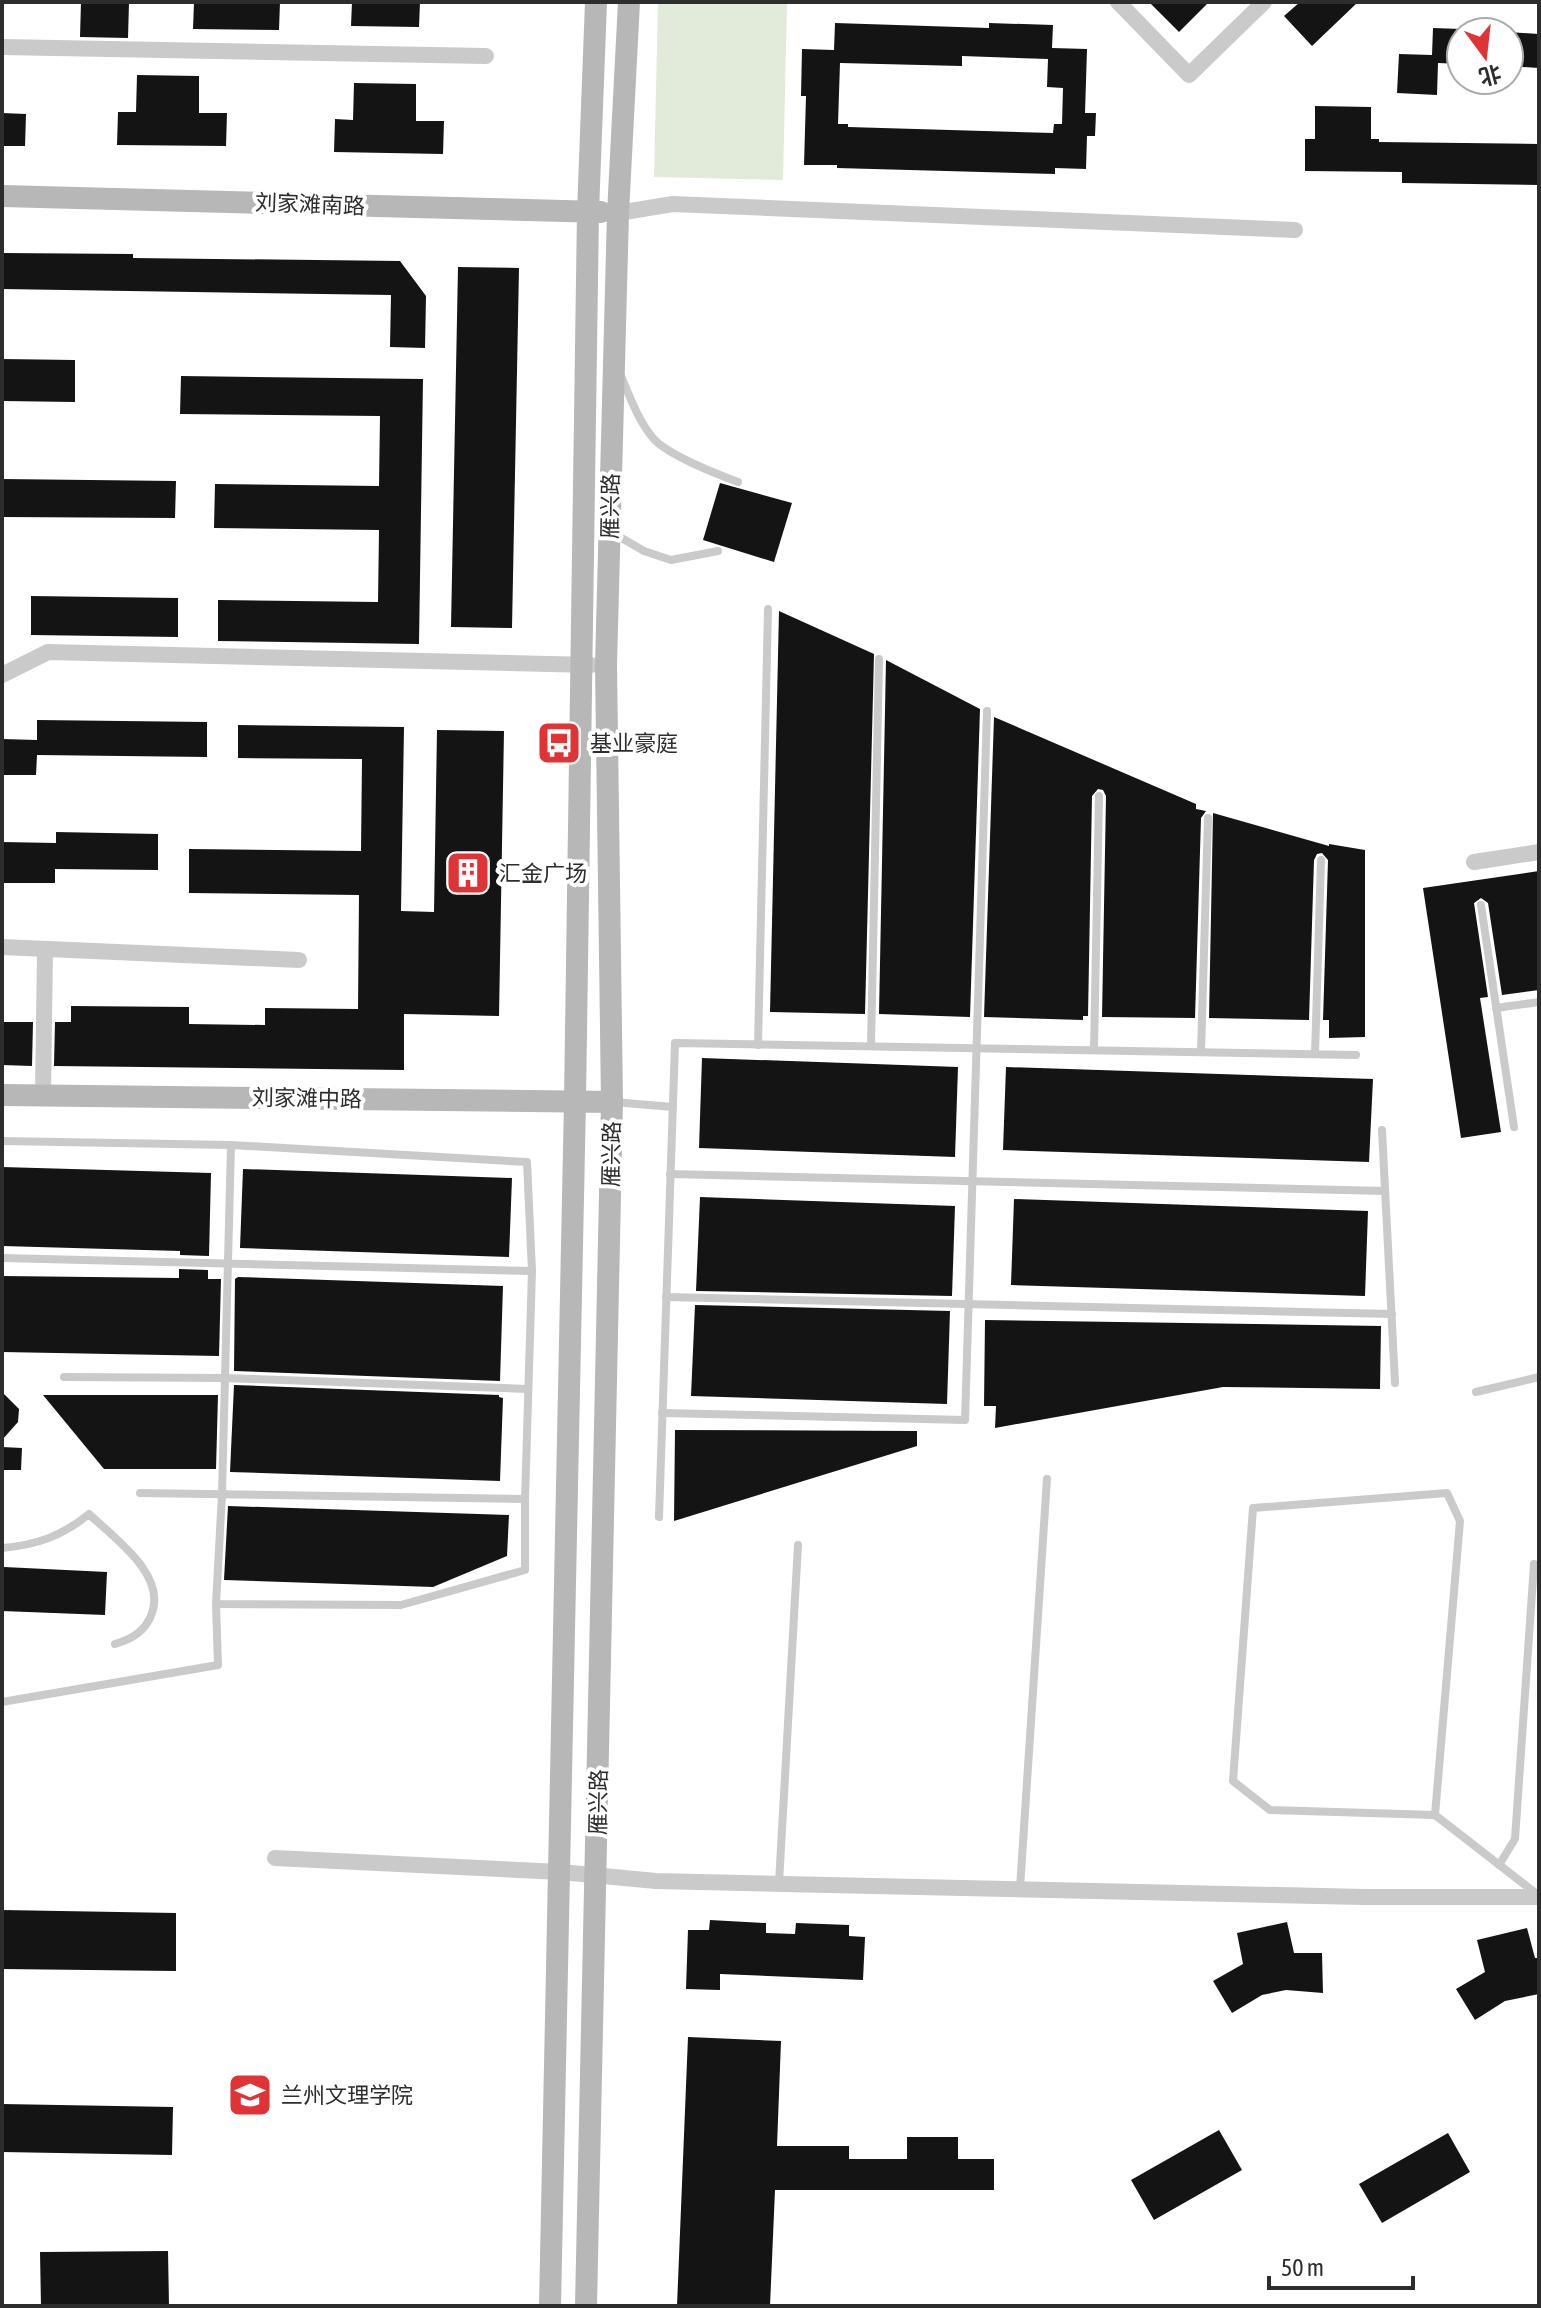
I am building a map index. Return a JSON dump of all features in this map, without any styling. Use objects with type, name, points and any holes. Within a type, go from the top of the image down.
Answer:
[{"type":"main road","name":"雁兴路","points":[[550,2306],[575,1101],[588,212],[596,2]]},
{"type":"main road","name":"雁兴路","points":[[586,2306],[612,1102],[606,665],[618,213],[629,2]]},
{"type":"main road","name":"刘家滩南路","points":[[2,196],[618,213]]},
{"type":"main road","name":"刘家滩中路","points":[[2,1095],[612,1102]]},
{"type":"street","points":[[1118,2],[1189,75],[1263,2]]},
{"type":"street","points":[[2,47],[486,56]]},
{"type":"street","points":[[618,213],[673,204],[1295,230]]},
{"type":"street","points":[[2,675],[48,652],[606,665]]},
{"type":"street","points":[[1474,862],[1539,852]]},
{"type":"street","points":[[2,947],[299,960]]},
{"type":"street","points":[[43,1095],[45,949]]},
{"type":"street","points":[[275,1858],[561,1872],[656,1881],[1348,1897],[1539,1896]]},
{"type":"lane","points":[[614,361],[635,409],[655,441],[701,467],[738,482]]},
{"type":"lane","points":[[610,531],[644,551],[671,560],[718,551]]},
{"type":"lane","points":[[758,1045],[768,609]]},
{"type":"lane","points":[[871,1046],[879,659]]},
{"type":"lane","points":[[662,1413],[965,1420],[987,711]]},
{"type":"lane","points":[[1094,1050],[1099,796]]},
{"type":"lane","points":[[1201,1052],[1208,818]]},
{"type":"lane","points":[[1315,1054],[1321,860]]},
{"type":"lane","points":[[1481,905],[1514,1127]]},
{"type":"lane","points":[[1496,1008],[1539,1002]]},
{"type":"lane","points":[[659,1517],[675,1043],[1356,1055]]},
{"type":"lane","points":[[612,1102],[673,1107]]},
{"type":"lane","points":[[1382,1130],[1395,1383]]},
{"type":"lane","points":[[2,1141],[231,1145],[527,1162],[532,1271],[525,1570],[401,1605],[216,1604]]},
{"type":"lane","points":[[2,1702],[218,1665],[216,1604],[222,1494],[231,1145]]},
{"type":"lane","points":[[670,1174],[1385,1191]]},
{"type":"lane","points":[[2,1258],[532,1271]]},
{"type":"lane","points":[[666,1297],[1392,1314]]},
{"type":"lane","points":[[64,1377],[225,1378],[528,1389]]},
{"type":"lane","points":[[1476,1392],[1539,1377]]},
{"type":"lane","points":[[1020,1889],[1047,1479]]},
{"type":"lane","points":[[140,1493],[525,1499]]},
{"type":"lane","points":[[1435,1815],[1460,1521],[1447,1493],[1253,1508],[1233,1781],[1270,1810],[1435,1815],[1539,1896]]},
{"type":"lane","points":[[2,1548],[43,1542],[60,1535],[89,1514],[144,1569],[154,1588],[154,1609],[144,1628],[126,1641],[115,1644]]},
{"type":"lane","points":[[779,1884],[798,1545]]},
{"type":"lane","points":[[1499,1865],[1515,1839],[1534,1564]]},
{"type":"green space","points":[[658,2],[787,2],[783,180],[654,177]]},
{"type":"building","points":[[81,2],[129,2],[128,38],[80,37]]},
{"type":"building","points":[[194,2],[280,2],[279,30],[193,29]]},
{"type":"building","points":[[352,2],[420,2],[419,27],[351,26]]},
{"type":"building","points":[[1149,2],[1209,2],[1179,32]]},
{"type":"building","points":[[1300,2],[1358,2],[1312,46],[1284,16]]},
{"type":"building","points":[[835,23],[989,28],[989,23],[1053,25],[1052,48],[1087,49],[1085,113],[1096,113],[1095,136],[1087,136],[1086,169],[1055,168],[1055,174],[804,165],[806,96],[801,96],[802,49],[834,50]],"holes":[[[962,56],[1048,59],[1047,87],[1063,88],[1062,124],[1054,124],[1053,133],[848,127],[848,124],[838,124],[840,63],[962,66]]]},
{"type":"building","points":[[1433,28],[1445,28],[1445,63],[1438,63],[1437,95],[1397,93],[1399,54],[1432,55]]},
{"type":"building","points":[[1525,33],[1539,34],[1539,68],[1525,67]]},
{"type":"building","points":[[137,75],[199,76],[199,113],[227,113],[226,146],[117,145],[118,112],[136,112]]},
{"type":"building","points":[[354,83],[416,84],[416,121],[444,121],[443,154],[334,152],[335,119],[353,120]]},
{"type":"building","points":[[1315,106],[1371,107],[1371,139],[1379,139],[1379,142],[1539,144],[1539,185],[1402,183],[1402,172],[1305,171],[1305,139],[1315,139]]},
{"type":"building","points":[[2,113],[26,114],[25,146],[2,146]]},
{"type":"building","points":[[2,253],[400,261],[426,296],[425,348],[390,347],[391,295],[2,289]]},
{"type":"building","points":[[458,267],[519,268],[512,628],[451,627]]},
{"type":"building","points":[[2,359],[75,360],[75,402],[2,401]]},
{"type":"building","points":[[181,376],[423,379],[419,644],[218,641],[218,600],[378,602],[379,530],[214,528],[215,484],[379,486],[380,416],[180,414]]},
{"type":"building","points":[[2,479],[176,481],[175,518],[2,517]]},
{"type":"building","points":[[720,483],[792,503],[774,562],[703,540]]},
{"type":"building","points":[[31,596],[178,598],[178,637],[31,635]]},
{"type":"building","points":[[779,611],[874,654],[865,1014],[770,1012]]},
{"type":"building","points":[[886,660],[980,709],[970,1017],[879,1014]]},
{"type":"building","points":[[994,717],[1206,811],[1201,818],[1195,1018],[1102,1017],[1106,796],[1103,790],[1098,789],[1092,796],[1088,1016],[1083,1016],[1083,1020],[984,1017]]},
{"type":"building","points":[[37,720],[207,722],[207,757],[37,755],[36,775],[2,775],[2,739],[37,740]]},
{"type":"building","points":[[238,725],[404,727],[401,911],[434,912],[437,730],[504,731],[499,1016],[404,1014],[404,1070],[54,1066],[55,1022],[71,1022],[71,1006],[189,1007],[189,1024],[265,1025],[265,1008],[358,1009],[359,895],[189,893],[189,849],[361,851],[362,759],[238,758]]},
{"type":"building","points":[[1213,813],[1329,846],[1365,850],[1365,1037],[1329,1038],[1329,1020],[1323,1020],[1328,860],[1322,853],[1317,854],[1314,860],[1309,1020],[1209,1018]]},
{"type":"building","points":[[56,832],[158,834],[158,870],[55,869],[55,883],[2,883],[2,842],[56,843]]},
{"type":"building","points":[[1539,871],[1539,990],[1502,995],[1488,903],[1481,898],[1474,903],[1488,997],[1480,998],[1501,1132],[1461,1138],[1423,888]]},
{"type":"building","points":[[2,1022],[33,1022],[32,1066],[2,1065]]},
{"type":"building","points":[[702,1058],[958,1067],[955,1157],[699,1148]]},
{"type":"building","points":[[1006,1067],[1373,1079],[1369,1162],[1003,1150]]},
{"type":"building","points":[[2,1167],[211,1173],[209,1256],[180,1255],[180,1251],[2,1246]]},
{"type":"building","points":[[243,1169],[512,1178],[509,1257],[240,1248]]},
{"type":"building","points":[[700,1197],[955,1206],[952,1296],[696,1291]]},
{"type":"building","points":[[1014,1199],[1368,1211],[1365,1296],[1011,1285]]},
{"type":"building","points":[[179,1269],[208,1270],[208,1279],[221,1279],[219,1356],[2,1352],[2,1276],[179,1278]]},
{"type":"building","points":[[235,1279],[503,1286],[500,1381],[234,1371]]},
{"type":"building","points":[[695,1305],[950,1311],[947,1404],[691,1396]]},
{"type":"building","points":[[985,1320],[1381,1326],[1380,1389],[1223,1387],[995,1428],[996,1406],[984,1406]]},
{"type":"building","points":[[234,1385],[499,1395],[503,1398],[500,1481],[230,1472]]},
{"type":"building","points":[[2,1392],[19,1409],[18,1422],[2,1440]]},
{"type":"building","points":[[43,1395],[218,1395],[216,1469],[104,1469]]},
{"type":"building","points":[[675,1430],[917,1431],[917,1446],[674,1521]]},
{"type":"building","points":[[2,1447],[22,1448],[21,1470],[2,1470]]},
{"type":"building","points":[[228,1506],[509,1515],[507,1556],[433,1587],[224,1580]]},
{"type":"building","points":[[4,1567],[107,1572],[105,1615],[2,1611]]},
{"type":"building","points":[[2,1910],[176,1913],[176,1971],[2,1969]]},
{"type":"building","points":[[710,1920],[766,1923],[766,1933],[795,1934],[796,1923],[849,1925],[849,1936],[865,1937],[863,1980],[720,1974],[720,1990],[686,1989],[688,1930],[709,1930]]},
{"type":"building","points":[[1287,1922],[1294,1953],[1322,1953],[1323,1993],[1286,1990],[1262,1995],[1232,2013],[1213,1981],[1243,1964],[1237,1933]]},
{"type":"building","points":[[1527,1928],[1535,1958],[1539,1958],[1539,1994],[1505,2001],[1475,2020],[1456,1989],[1485,1972],[1477,1940]]},
{"type":"building","points":[[688,2037],[781,2041],[777,2146],[849,2146],[849,2159],[907,2159],[907,2137],[958,2137],[958,2159],[994,2159],[994,2190],[775,2190],[770,2306],[677,2306]]},
{"type":"building","points":[[2,2104],[173,2107],[172,2155],[2,2152]]},
{"type":"building","points":[[1219,2130],[1242,2170],[1154,2220],[1131,2180]]},
{"type":"building","points":[[1448,2133],[1470,2172],[1382,2223],[1359,2184]]},
{"type":"building","points":[[168,2251],[169,2306],[41,2306],[40,2252]]},
{"type":"place","name":"基业豪庭","points":[[559,743]]},
{"type":"place","name":"汇金广场","points":[[468,873]]},
{"type":"place","name":"兰州文理学院","points":[[250,2095]]}]
